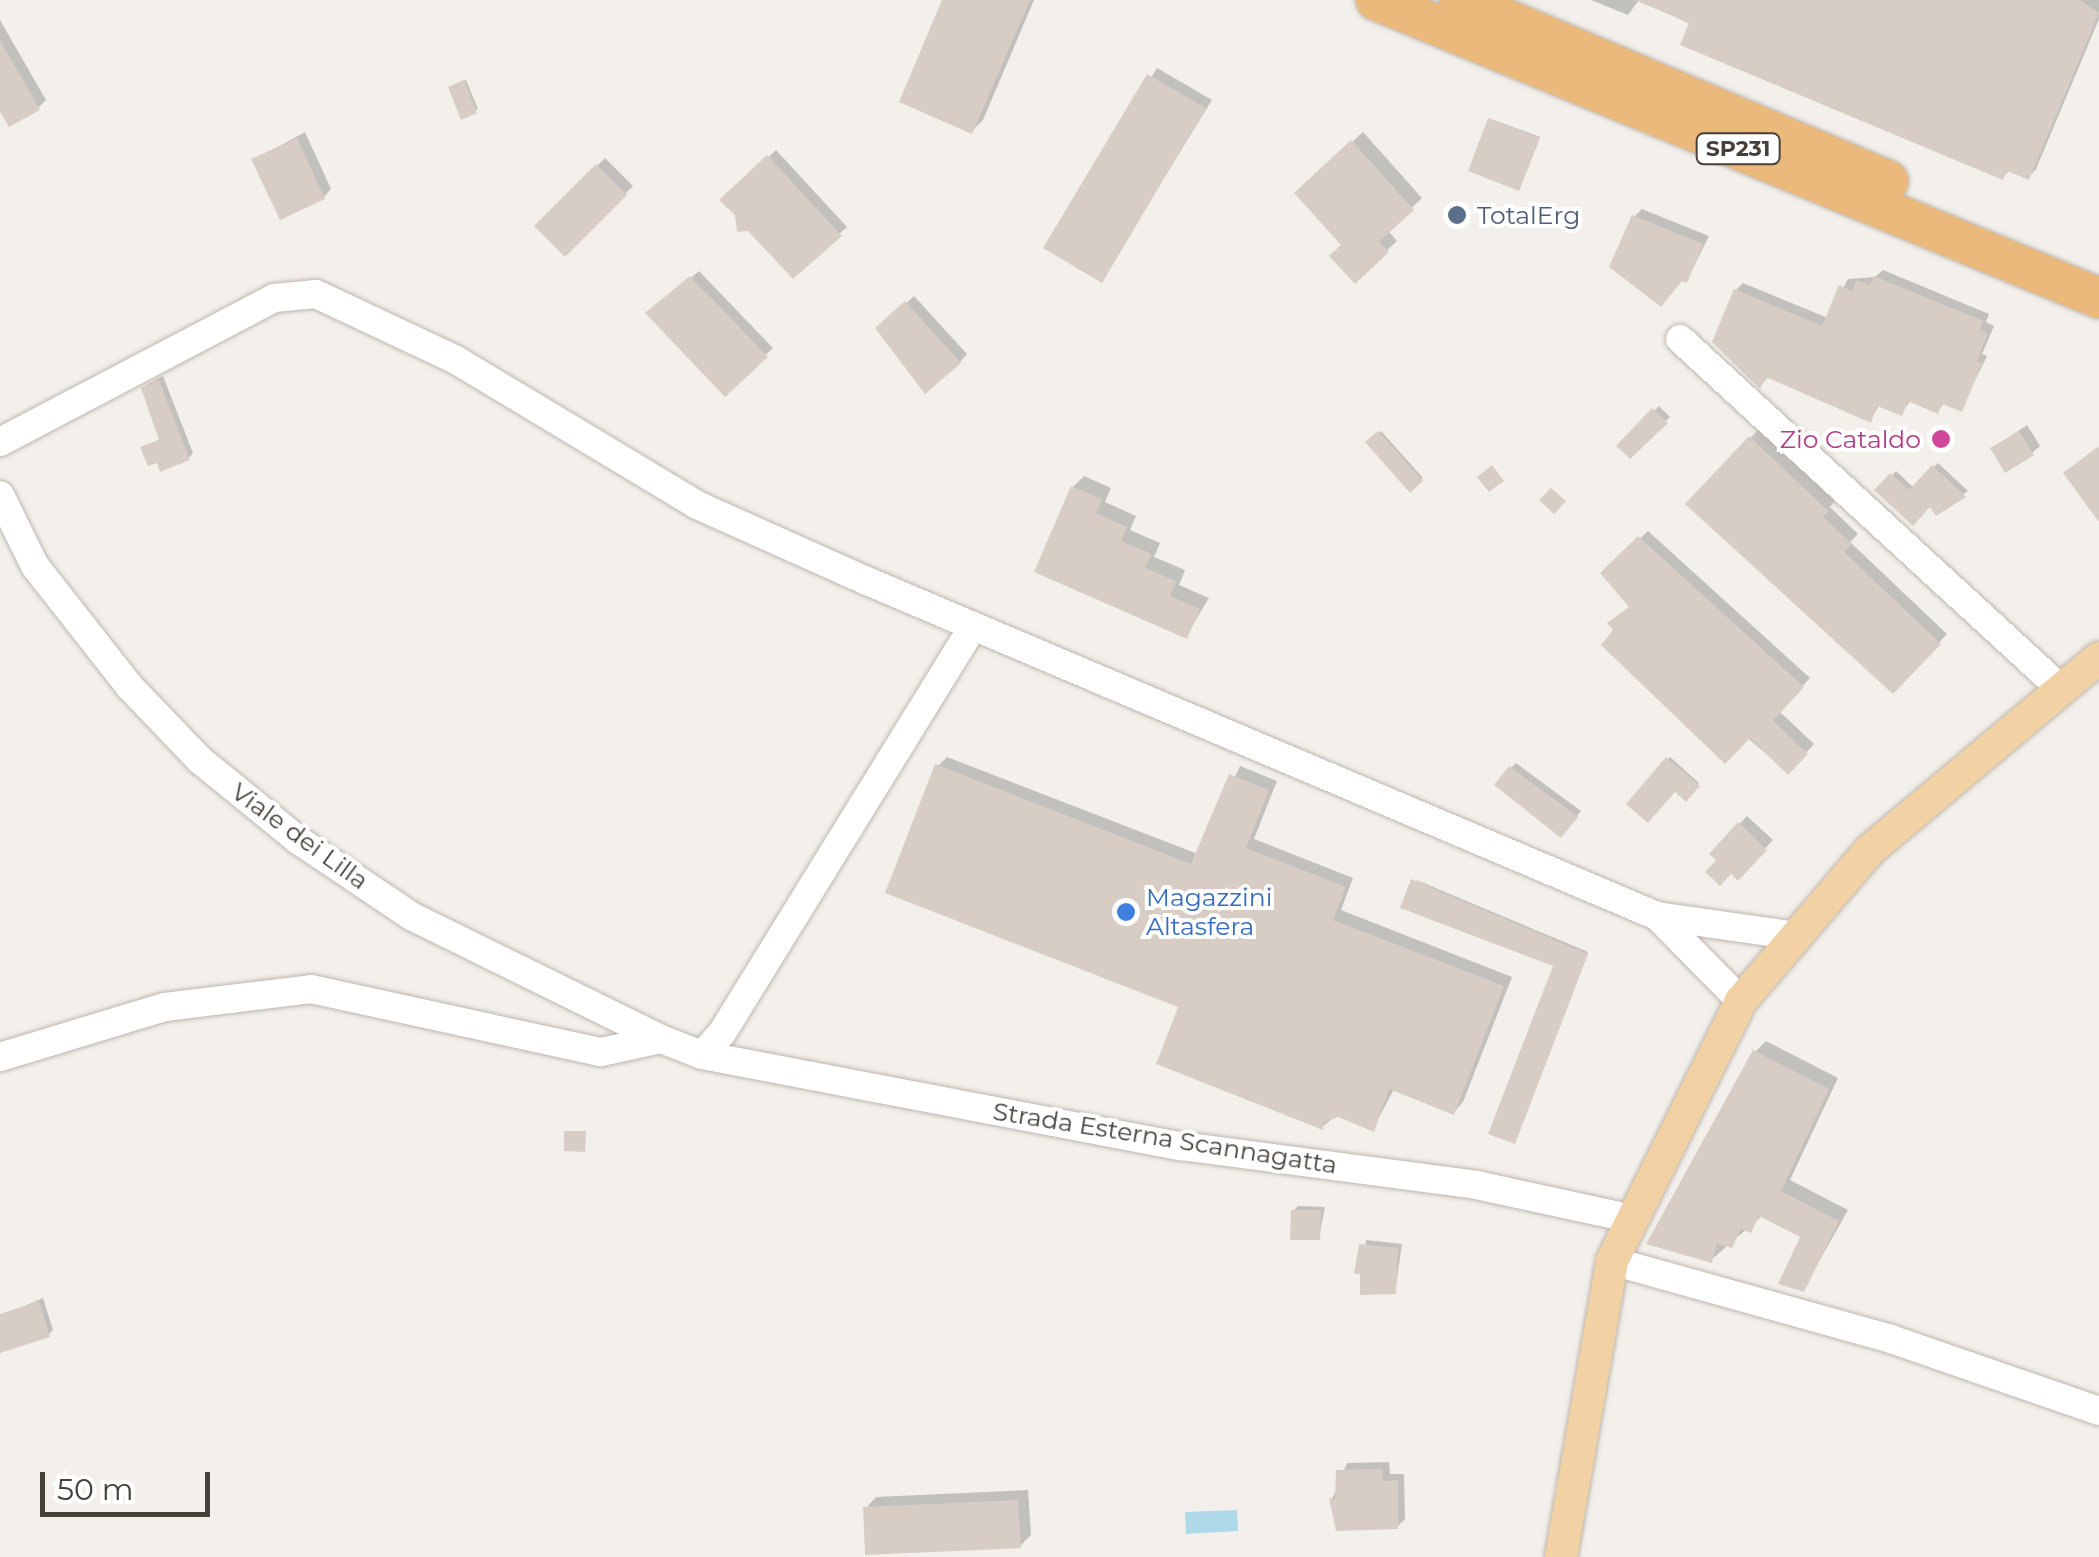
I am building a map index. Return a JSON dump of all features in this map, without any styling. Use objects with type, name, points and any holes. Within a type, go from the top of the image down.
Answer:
[{"type":"highway","name":"SP231","points":[[1376,0],[2099,298]]},
{"type":"highway","name":"SP231","points":[[1460,0],[2099,270]]},
{"type":"main road","points":[[1561,1557],[1612,1261],[1629,1218],[1740,1001],[1791,935],[1870,850],[2099,658]]},
{"type":"street","points":[[0,442],[274,298],[316,294],[456,360],[696,505],[973,626],[1657,916],[1791,935]]},
{"type":"street","points":[[1680,339],[2060,688]]},
{"type":"street","name":"Viale dei Lilla","points":[[0,495],[35,566],[130,687],[200,760],[298,840],[411,916],[702,1055]]},
{"type":"street","points":[[702,1055],[722,1033],[973,626]]},
{"type":"street","points":[[1657,916],[1740,1001]]},
{"type":"street","points":[[0,1057],[165,1006],[311,988],[601,1052],[662,1039]]},
{"type":"street","name":"Strada Esterna Scannagatta","points":[[702,1055],[1180,1146],[1476,1185],[1629,1218]]},
{"type":"street","points":[[1612,1261],[1891,1339],[2099,1410]]},
{"type":"water","points":[[1237,1510],[1238,1531],[1186,1534],[1185,1512]]},
{"type":"building","points":[[942,0],[1030,0],[972,134],[899,102]]},
{"type":"building","points":[[1635,0],[2080,0],[2099,13],[2029,180],[2007,171],[2003,180],[1680,45],[1689,23]]},
{"type":"building","points":[[0,40],[40,110],[9,127],[0,112]]},
{"type":"building","points":[[1147,74],[1206,108],[1102,283],[1043,248]]},
{"type":"building","points":[[464,80],[477,113],[461,120],[448,87]]},
{"type":"building","points":[[1488,118],[1540,138],[1519,191],[1468,171]]},
{"type":"building","points":[[297,138],[325,199],[280,220],[251,159]]},
{"type":"building","points":[[1351,140],[1414,210],[1379,242],[1389,252],[1355,284],[1329,256],[1341,245],[1294,193]]},
{"type":"building","points":[[767,155],[842,236],[793,279],[748,231],[737,232],[735,215],[719,200]]},
{"type":"building","points":[[596,164],[627,195],[565,257],[534,226]]},
{"type":"building","points":[[1632,215],[1703,244],[1687,283],[1682,281],[1661,307],[1609,267]]},
{"type":"building","points":[[690,276],[768,357],[725,397],[645,313]]},
{"type":"building","points":[[1874,276],[1983,321],[1980,330],[1988,333],[1977,361],[1982,363],[1962,412],[1942,404],[1938,414],[1908,401],[1902,416],[1877,406],[1871,423],[1766,377],[1760,389],[1712,342],[1734,289],[1822,326],[1839,285],[1852,291],[1857,280],[1870,285]]},
{"type":"building","points":[[905,301],[961,363],[925,394],[875,328]]},
{"type":"building","points":[[158,378],[190,460],[160,472],[157,463],[148,466],[140,447],[159,440],[141,388]]},
{"type":"building","points":[[1652,408],[1668,423],[1630,459],[1616,446]]},
{"type":"building","points":[[1378,431],[1423,481],[1410,493],[1365,442]]},
{"type":"building","points":[[2019,431],[2034,455],[2005,473],[1990,448]]},
{"type":"building","points":[[1749,436],[1828,511],[1823,517],[1852,544],[1844,552],[1941,644],[1893,694],[1685,504]]},
{"type":"building","points":[[2099,446],[2099,522],[2063,473]]},
{"type":"building","points":[[1492,465],[1504,481],[1489,492],[1477,477]]},
{"type":"building","points":[[1932,465],[1966,497],[1936,516],[1930,507],[1913,526],[1874,490],[1890,473],[1909,490]]},
{"type":"building","points":[[1071,486],[1102,499],[1096,513],[1127,527],[1121,541],[1152,554],[1145,568],[1176,581],[1170,596],[1200,609],[1187,639],[1034,572]]},
{"type":"building","points":[[1551,488],[1566,501],[1554,514],[1539,500]]},
{"type":"building","points":[[1638,536],[1804,687],[1773,721],[1808,754],[1788,775],[1750,738],[1725,764],[1601,645],[1613,630],[1607,623],[1629,607],[1600,573]]},
{"type":"building","points":[[1666,757],[1700,786],[1686,802],[1675,792],[1648,823],[1626,804]]},
{"type":"building","points":[[935,764],[1191,864],[1229,774],[1269,790],[1246,848],[1346,887],[1333,920],[1504,986],[1454,1115],[1389,1089],[1374,1132],[1338,1117],[1323,1123],[1323,1130],[1156,1064],[1178,1007],[885,893]]},
{"type":"building","points":[[1509,766],[1578,817],[1561,838],[1494,785]]},
{"type":"building","points":[[1738,822],[1767,850],[1738,881],[1731,874],[1720,886],[1705,872],[1716,860],[1709,854]]},
{"type":"building","points":[[1411,879],[1588,954],[1515,1144],[1488,1134],[1553,966],[1400,908]]},
{"type":"building","points":[[1753,1050],[1829,1089],[1781,1191],[1839,1221],[1804,1292],[1778,1284],[1800,1237],[1759,1216],[1751,1233],[1741,1229],[1732,1248],[1717,1244],[1712,1263],[1646,1244]]},
{"type":"building","points":[[564,1131],[586,1131],[585,1152],[564,1151]]},
{"type":"building","points":[[1291,1210],[1321,1210],[1320,1240],[1290,1240]]},
{"type":"building","points":[[1359,1244],[1398,1248],[1396,1294],[1360,1295],[1360,1274],[1354,1274]]},
{"type":"building","points":[[39,1301],[50,1337],[0,1353],[0,1314]]},
{"type":"building","points":[[1383,1469],[1383,1481],[1398,1480],[1398,1529],[1336,1531],[1329,1498],[1335,1499],[1336,1470]]},
{"type":"building","points":[[1018,1500],[1021,1548],[865,1555],[863,1507]]},
{"type":"place","name":"TotalErg","points":[[1457,215]]},
{"type":"place","name":"Zio Cataldo","points":[[1941,439]]},
{"type":"place","name":"Magazzini Altasfera","points":[[1126,912]]}]
